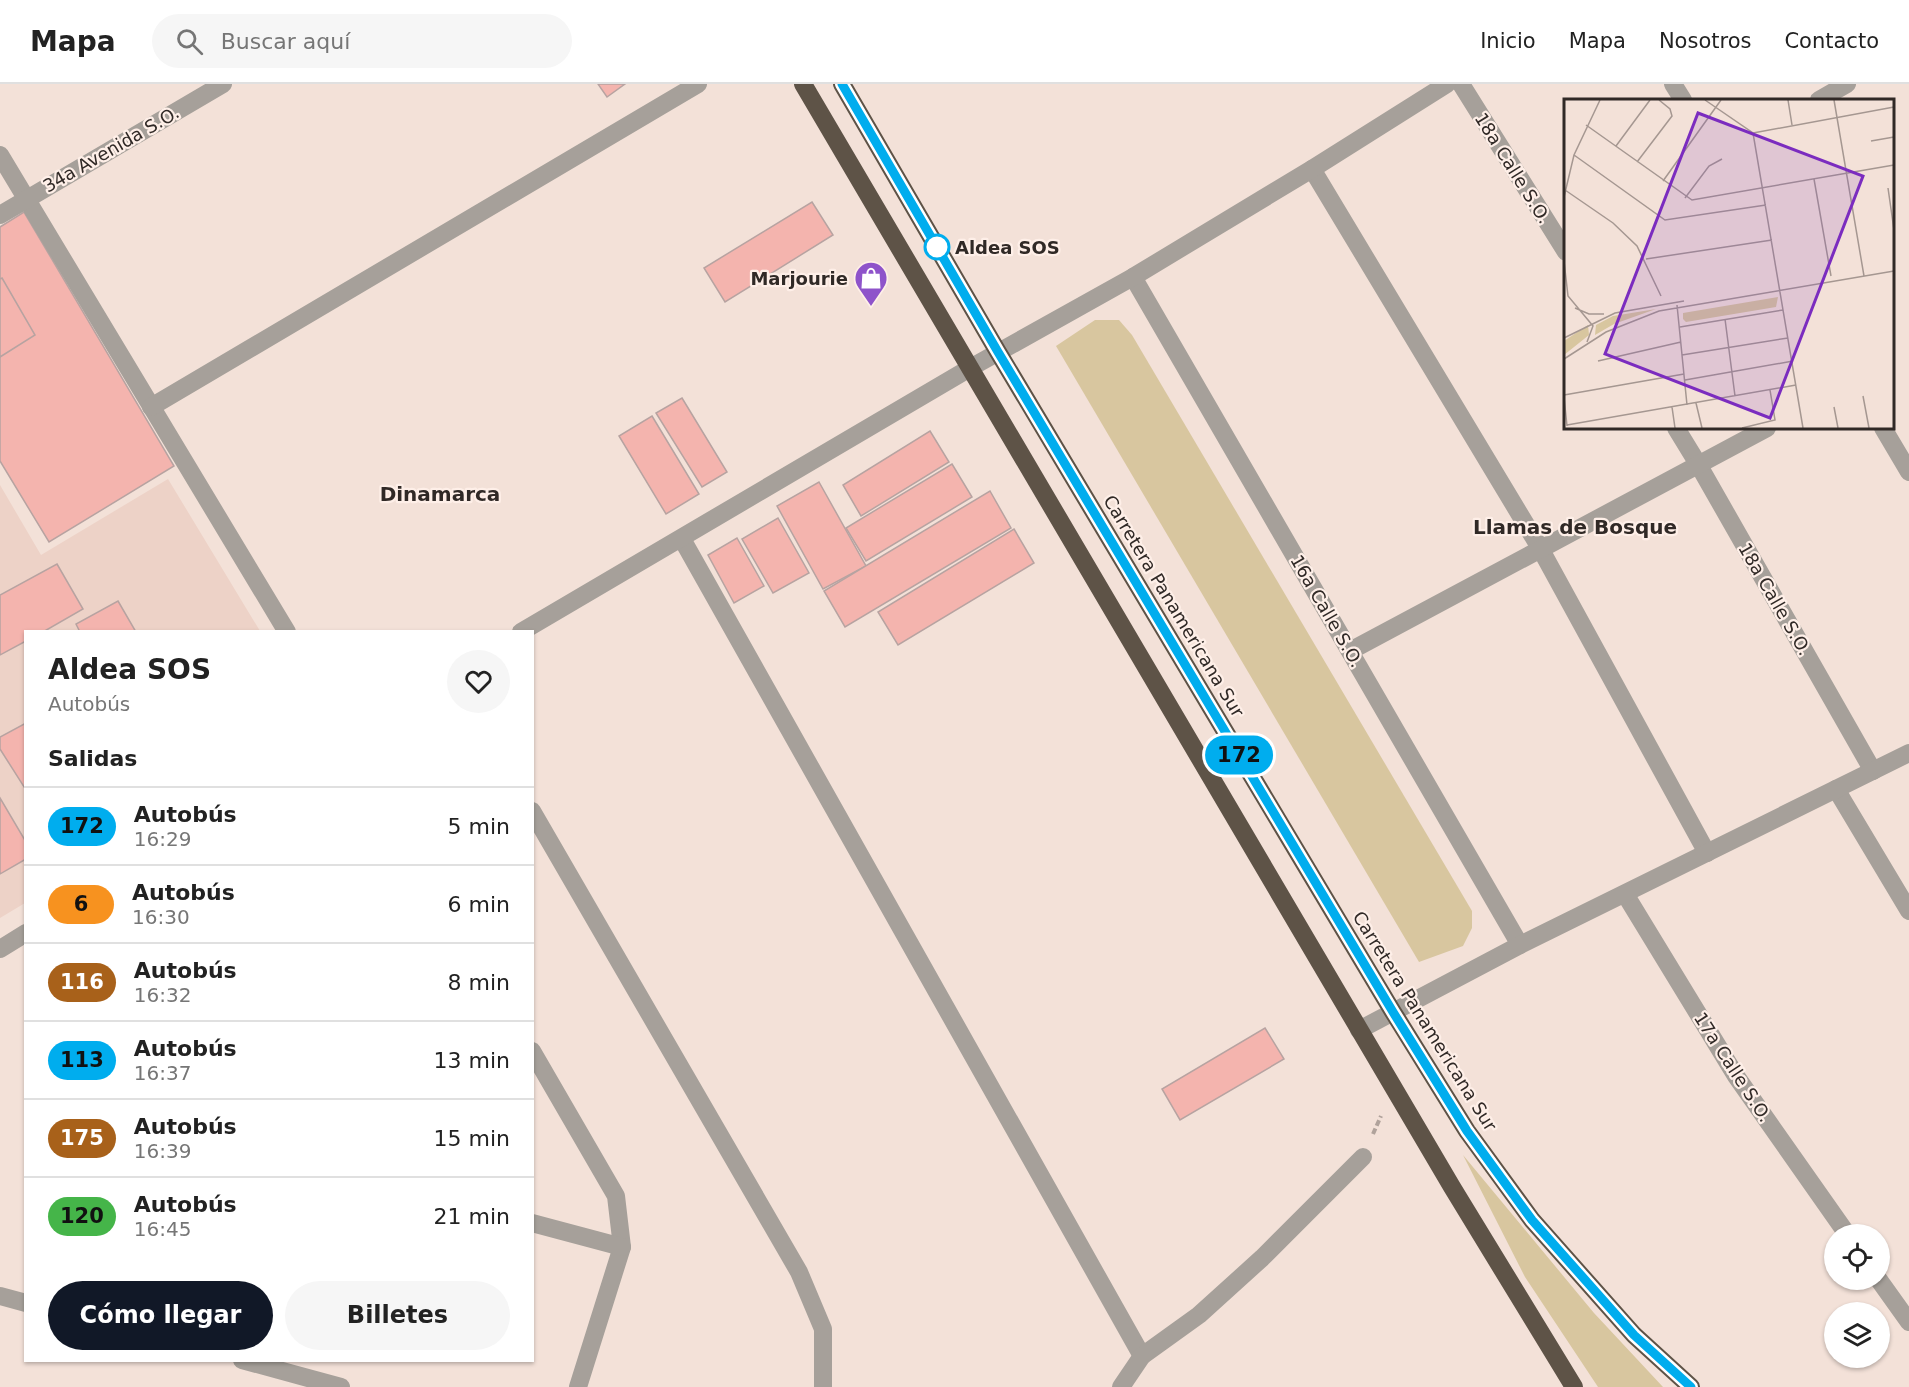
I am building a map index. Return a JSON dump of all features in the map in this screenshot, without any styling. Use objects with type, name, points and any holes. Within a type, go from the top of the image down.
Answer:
[{"type":"highway","points":[[803,84],[1393,1088],[1574,1387]]},
{"type":"highway","name":"Carretera Panamericana Sur","points":[[842,84],[998,352],[1393,1012],[1467,1131],[1532,1220],[1634,1335],[1691,1387]]},
{"type":"street","name":"34a Avenida S.O.","points":[[0,215],[223,84]]},
{"type":"street","points":[[151,407],[698,84]]},
{"type":"street","points":[[524,630],[970,368],[1133,277],[1447,84]]},
{"type":"street","name":"18a Calle S.O.","points":[[1461,84],[1564,249]]},
{"type":"street","points":[[1672,84],[1682,99]]},
{"type":"street","points":[[1821,99],[1847,84]]},
{"type":"street","points":[[0,155],[286,630]]},
{"type":"street","points":[[1312,169],[1540,548],[1707,854]]},
{"type":"street","name":"16a Calle S.O.","points":[[1133,277],[1520,945]]},
{"type":"street","name":"18a Calle S.O.","points":[[1677,429],[1873,771]]},
{"type":"street","points":[[1350,651],[1765,429]]},
{"type":"street","points":[[1884,429],[1909,472]]},
{"type":"street","points":[[682,539],[1142,1356]]},
{"type":"street","points":[[1359,1030],[1520,945],[1909,753]]},
{"type":"street","points":[[1836,789],[1909,911]]},
{"type":"street","points":[[534,814],[799,1272],[823,1329],[823,1387]]},
{"type":"street","name":"17a Calle S.O.","points":[[1625,894],[1736,1076],[1841,1224]]},
{"type":"street","points":[[0,949],[24,934]]},
{"type":"street","points":[[534,1054],[616,1196],[622,1247],[578,1387]]},
{"type":"street","points":[[1121,1387],[1142,1356],[1199,1315],[1262,1258],[1363,1157]]},
{"type":"street","points":[[534,1224],[622,1247]]},
{"type":"street","points":[[1886,1290],[1909,1322]]},
{"type":"street","points":[[0,1296],[24,1302]]},
{"type":"street","points":[[249,1362],[340,1387]]},
{"type":"path","points":[[1363,1157],[1393,1088]]},
{"type":"shaded area","points":[[1095,320],[1119,320],[1132,335],[1472,911],[1472,928],[1463,946],[1419,962],[1056,346]]},
{"type":"shaded area","points":[[168,479],[259,630],[24,630],[24,904],[0,918],[0,485],[41,555]]},
{"type":"shaded area","points":[[1463,1155],[1594,1313],[1663,1387],[1598,1387],[1525,1277]]},
{"type":"building","points":[[598,84],[625,84],[607,97]]},
{"type":"building","points":[[812,202],[833,235],[725,302],[704,268]]},
{"type":"building","points":[[24,212],[174,466],[49,542],[0,461],[0,227]]},
{"type":"building","points":[[2,278],[35,335],[0,357],[0,279]]},
{"type":"building","points":[[682,398],[727,472],[702,487],[656,413]]},
{"type":"building","points":[[652,416],[699,494],[666,514],[619,436]]},
{"type":"building","points":[[930,431],[949,462],[861,516],[843,485]]},
{"type":"building","points":[[952,464],[972,497],[866,561],[846,528]]},
{"type":"building","points":[[819,482],[866,566],[823,589],[777,506]]},
{"type":"building","points":[[990,491],[1011,528],[845,627],[824,591]]},
{"type":"building","points":[[778,518],[809,573],[773,593],[742,539]]},
{"type":"building","points":[[1014,529],[1034,563],[898,645],[878,612]]},
{"type":"building","points":[[737,538],[764,586],[734,603],[708,555]]},
{"type":"building","points":[[57,564],[83,609],[46,630],[24,630],[24,642],[0,655],[0,595]]},
{"type":"building","points":[[118,601],[135,630],[79,630],[76,624]]},
{"type":"building","points":[[24,724],[24,787],[0,749],[0,737]]},
{"type":"building","points":[[0,798],[24,839],[24,860],[0,874]]},
{"type":"building","points":[[1265,1028],[1284,1059],[1180,1120],[1162,1089]]},
{"type":"bus line","name":"172","points":[[842,84],[998,352],[1393,1012],[1467,1131],[1532,1220],[1634,1335],[1691,1387]]},
{"type":"place","name":"Aldea SOS","points":[[937,247]]},
{"type":"place","name":"Marjourie","points":[[871,307]]},
{"type":"district","name":"Dinamarca","points":[[440,494]]},
{"type":"district","name":"Llamas de Bosque","points":[[1575,527]]}]
